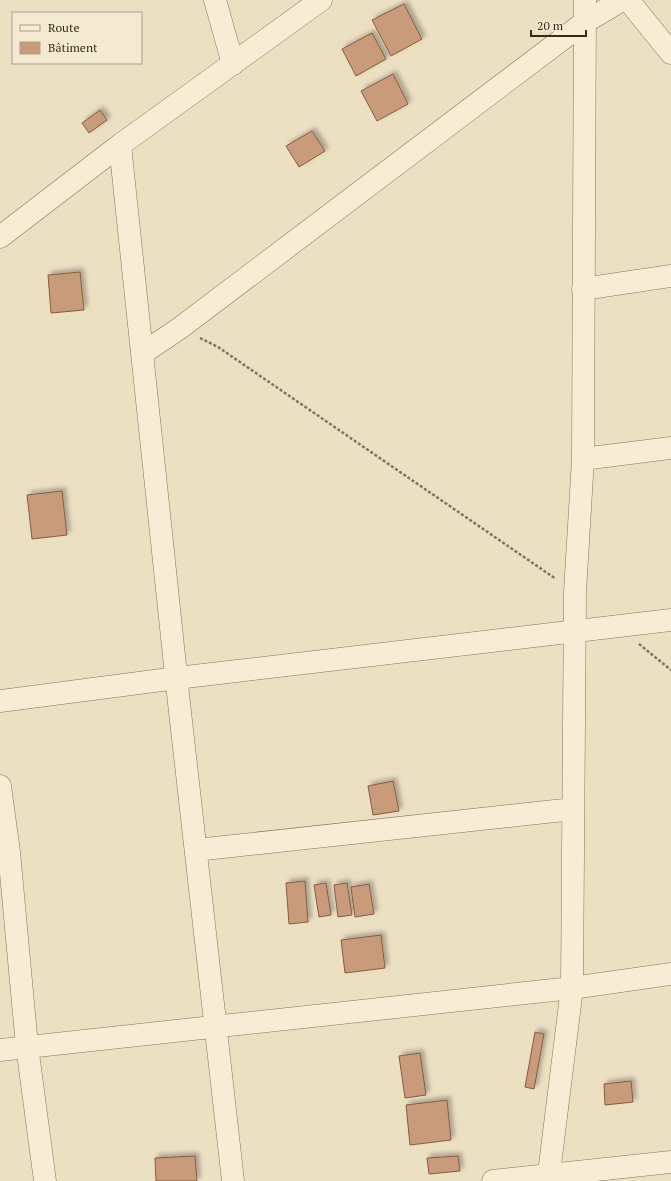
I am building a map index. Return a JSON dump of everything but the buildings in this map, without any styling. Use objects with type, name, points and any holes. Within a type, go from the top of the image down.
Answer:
[{"type":"street","points":[[215,0],[233,64]]},
{"type":"street","points":[[0,237],[120,145],[321,0]]},
{"type":"street","points":[[548,1178],[572,988],[575,592],[583,459],[585,0]]},
{"type":"street","points":[[143,353],[180,328],[585,22],[622,0]]},
{"type":"street","points":[[628,0],[671,53]]},
{"type":"street","points":[[120,145],[233,1181]]},
{"type":"street","points":[[583,289],[671,276]]},
{"type":"street","points":[[583,459],[671,448]]},
{"type":"street","points":[[0,700],[671,620]]},
{"type":"street","points":[[0,786],[5,853],[44,1181]]},
{"type":"street","points":[[196,850],[573,809]]},
{"type":"street","points":[[0,1050],[572,988],[671,974]]},
{"type":"street","points":[[494,1181],[548,1178],[671,1162]]},
{"type":"path","points":[[180,328],[218,347],[575,592]]},
{"type":"path","points":[[617,627],[671,670]]}]
